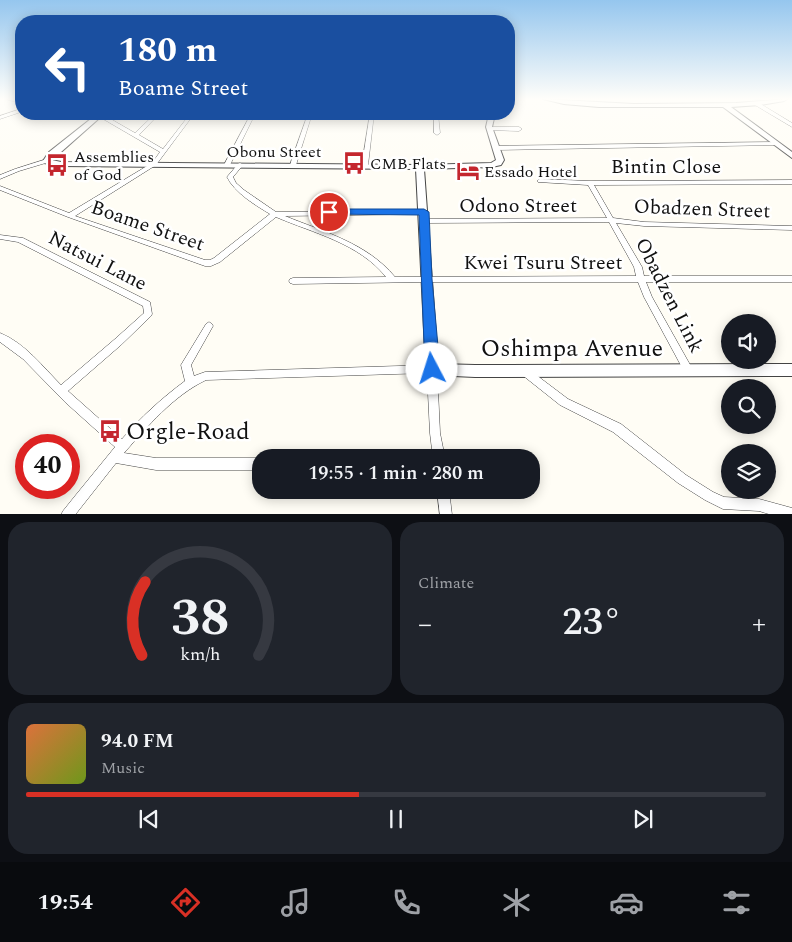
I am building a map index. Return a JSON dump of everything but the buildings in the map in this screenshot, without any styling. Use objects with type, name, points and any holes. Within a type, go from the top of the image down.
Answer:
[{"type":"street","points":[[48,161],[52,154],[89,123]]},
{"type":"street","points":[[114,123],[163,151]]},
{"type":"street","points":[[135,136],[148,123]]},
{"type":"street","points":[[70,216],[154,164],[185,123]]},
{"type":"street","points":[[227,165],[248,123]]},
{"type":"street","points":[[293,165],[307,123]]},
{"type":"street","points":[[365,165],[371,123]]},
{"type":"street","points":[[436,123],[437,133]]},
{"type":"street","points":[[489,123],[497,148],[776,144]]},
{"type":"street","points":[[748,123],[792,156]]},
{"type":"street","points":[[490,129],[519,128]]},
{"type":"street","name":"Obonu Street","points":[[0,177],[48,161],[61,164],[420,166],[496,164],[500,160],[497,148]]},
{"type":"street","points":[[240,165],[230,177],[234,187],[275,214],[320,231],[362,253],[388,271],[393,280]]},
{"type":"street","points":[[420,166],[435,433],[438,449]]},
{"type":"street","name":"Bintin Close","points":[[540,181],[590,183],[792,182]]},
{"type":"street","name":"Obadzen Link","points":[[590,183],[638,267],[648,297],[688,370]]},
{"type":"street","name":"Boame Street","points":[[0,188],[70,216],[205,263],[217,260],[275,214]]},
{"type":"street","points":[[275,214],[424,217]]},
{"type":"street","name":"Odono Street","points":[[424,217],[611,220]]},
{"type":"street","name":"Obadzen Street","points":[[611,220],[654,224],[792,228]]},
{"type":"street","name":"Natsui Lane","points":[[0,237],[20,240],[147,304],[148,314],[60,391]]},
{"type":"street","name":"Kwei Tsuru Street","points":[[293,281],[792,279]]},
{"type":"street","points":[[190,381],[186,365],[209,326]]},
{"type":"street","points":[[0,337],[32,359],[60,391],[108,432],[122,447]]},
{"type":"street","name":"Oshimpa Avenue","points":[[67,514],[122,447],[176,392],[196,378],[216,375],[432,369],[523,371],[792,370]]},
{"type":"street","points":[[523,371],[564,402],[617,428],[682,479],[709,496],[723,503],[759,506],[792,514]]},
{"type":"street","points":[[114,457],[156,464],[252,464]]},
{"type":"street","points":[[444,499],[446,514]]},
{"type":"place","name":"CMB Flats","points":[[354,163]]},
{"type":"place","name":"Assemblies of God","points":[[57,165]]},
{"type":"place","name":"Essado Hotel","points":[[468,171]]},
{"type":"place","name":"Orgle-Road","points":[[110,431]]},
{"type":"route","points":[[329,212],[424,212],[428,324],[432,369]]}]
